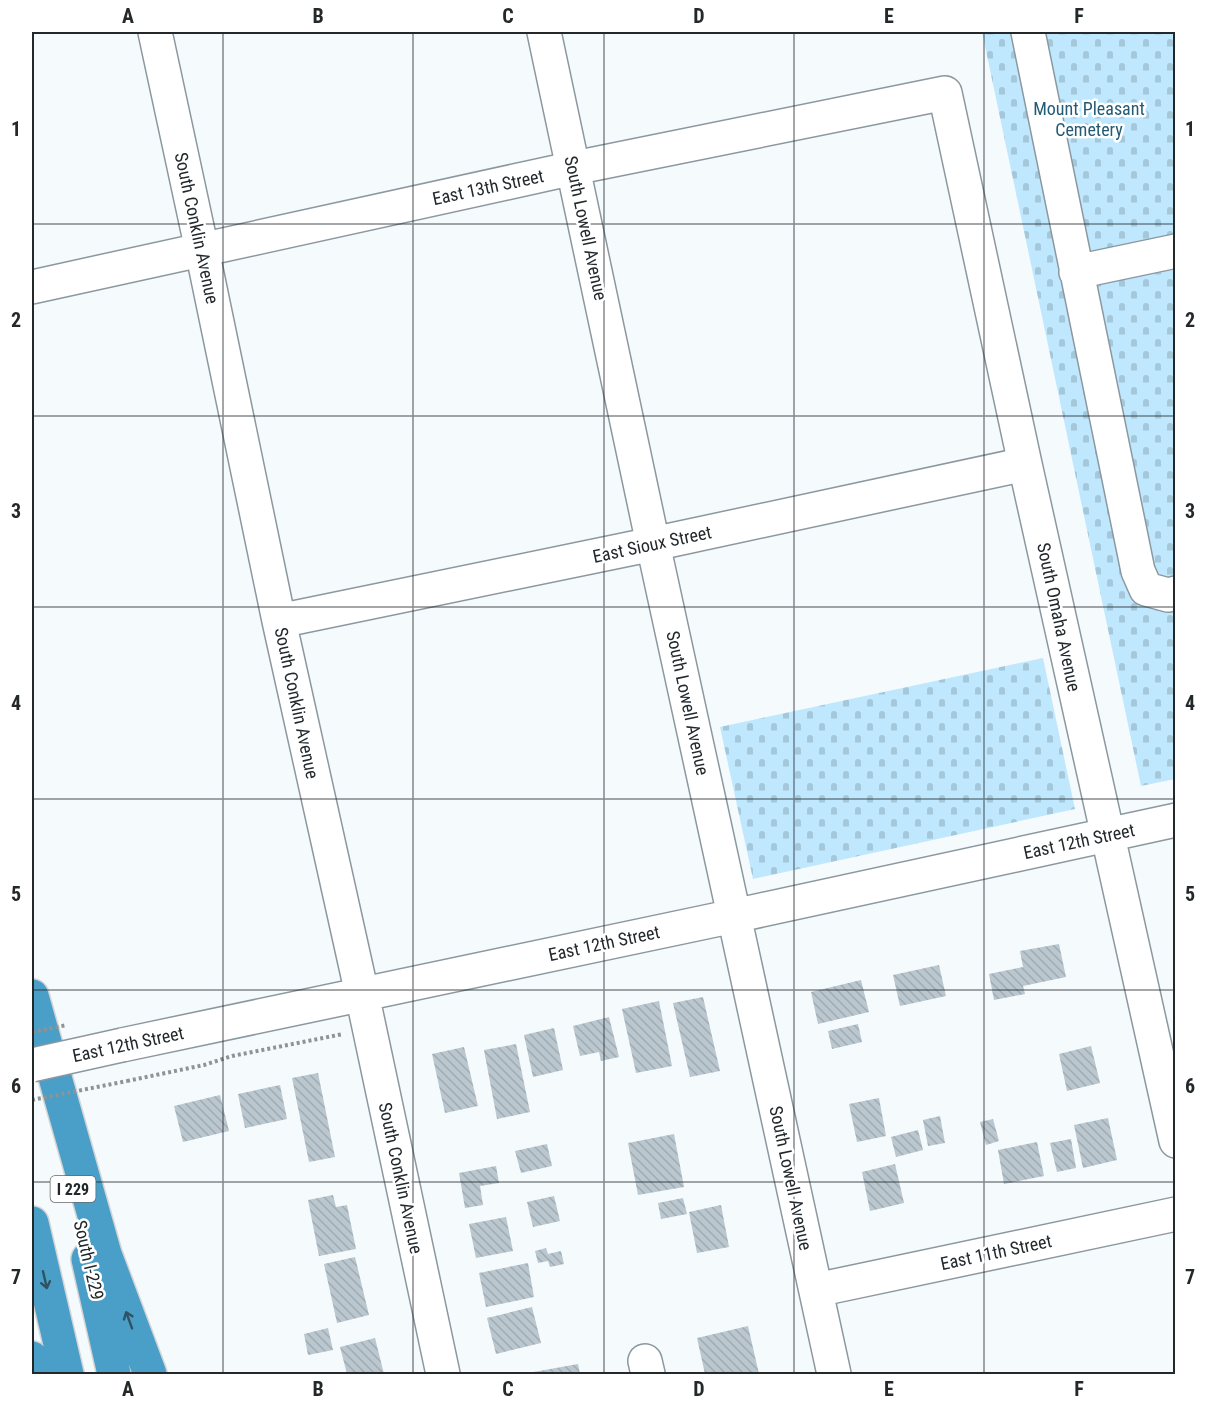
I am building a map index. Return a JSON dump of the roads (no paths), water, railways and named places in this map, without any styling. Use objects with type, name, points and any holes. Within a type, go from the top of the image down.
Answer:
[{"type":"highway","points":[[32,996],[105,1254],[150,1374]]},
{"type":"highway","name":"South I-229","points":[[32,1004],[114,1374]]},
{"type":"highway","points":[[32,1223],[67,1374]]},
{"type":"highway","points":[[32,1358],[33,1374]]},
{"type":"street","name":"South Conklin Avenue","points":[[155,32],[279,621],[443,1374]]},
{"type":"street","name":"South Lowell Avenue","points":[[544,32],[834,1374]]},
{"type":"street","points":[[1028,32],[1137,571],[1146,589],[1168,594],[1176,593]]},
{"type":"street","name":"East 13th Street","points":[[32,287],[574,168],[945,93]]},
{"type":"street","name":"South Omaha Avenue","points":[[945,93],[1176,1141]]},
{"type":"street","points":[[1076,272],[1176,251]]},
{"type":"street","name":"East Sioux Street","points":[[279,621],[1025,464]]},
{"type":"street","name":"East 12th Street","points":[[32,1065],[1176,820]]},
{"type":"street","name":"East 11th Street","points":[[816,1290],[1176,1214]]},
{"type":"park label","name":"Mount Pleasant Cemetery","points":[[1089,118]]}]
